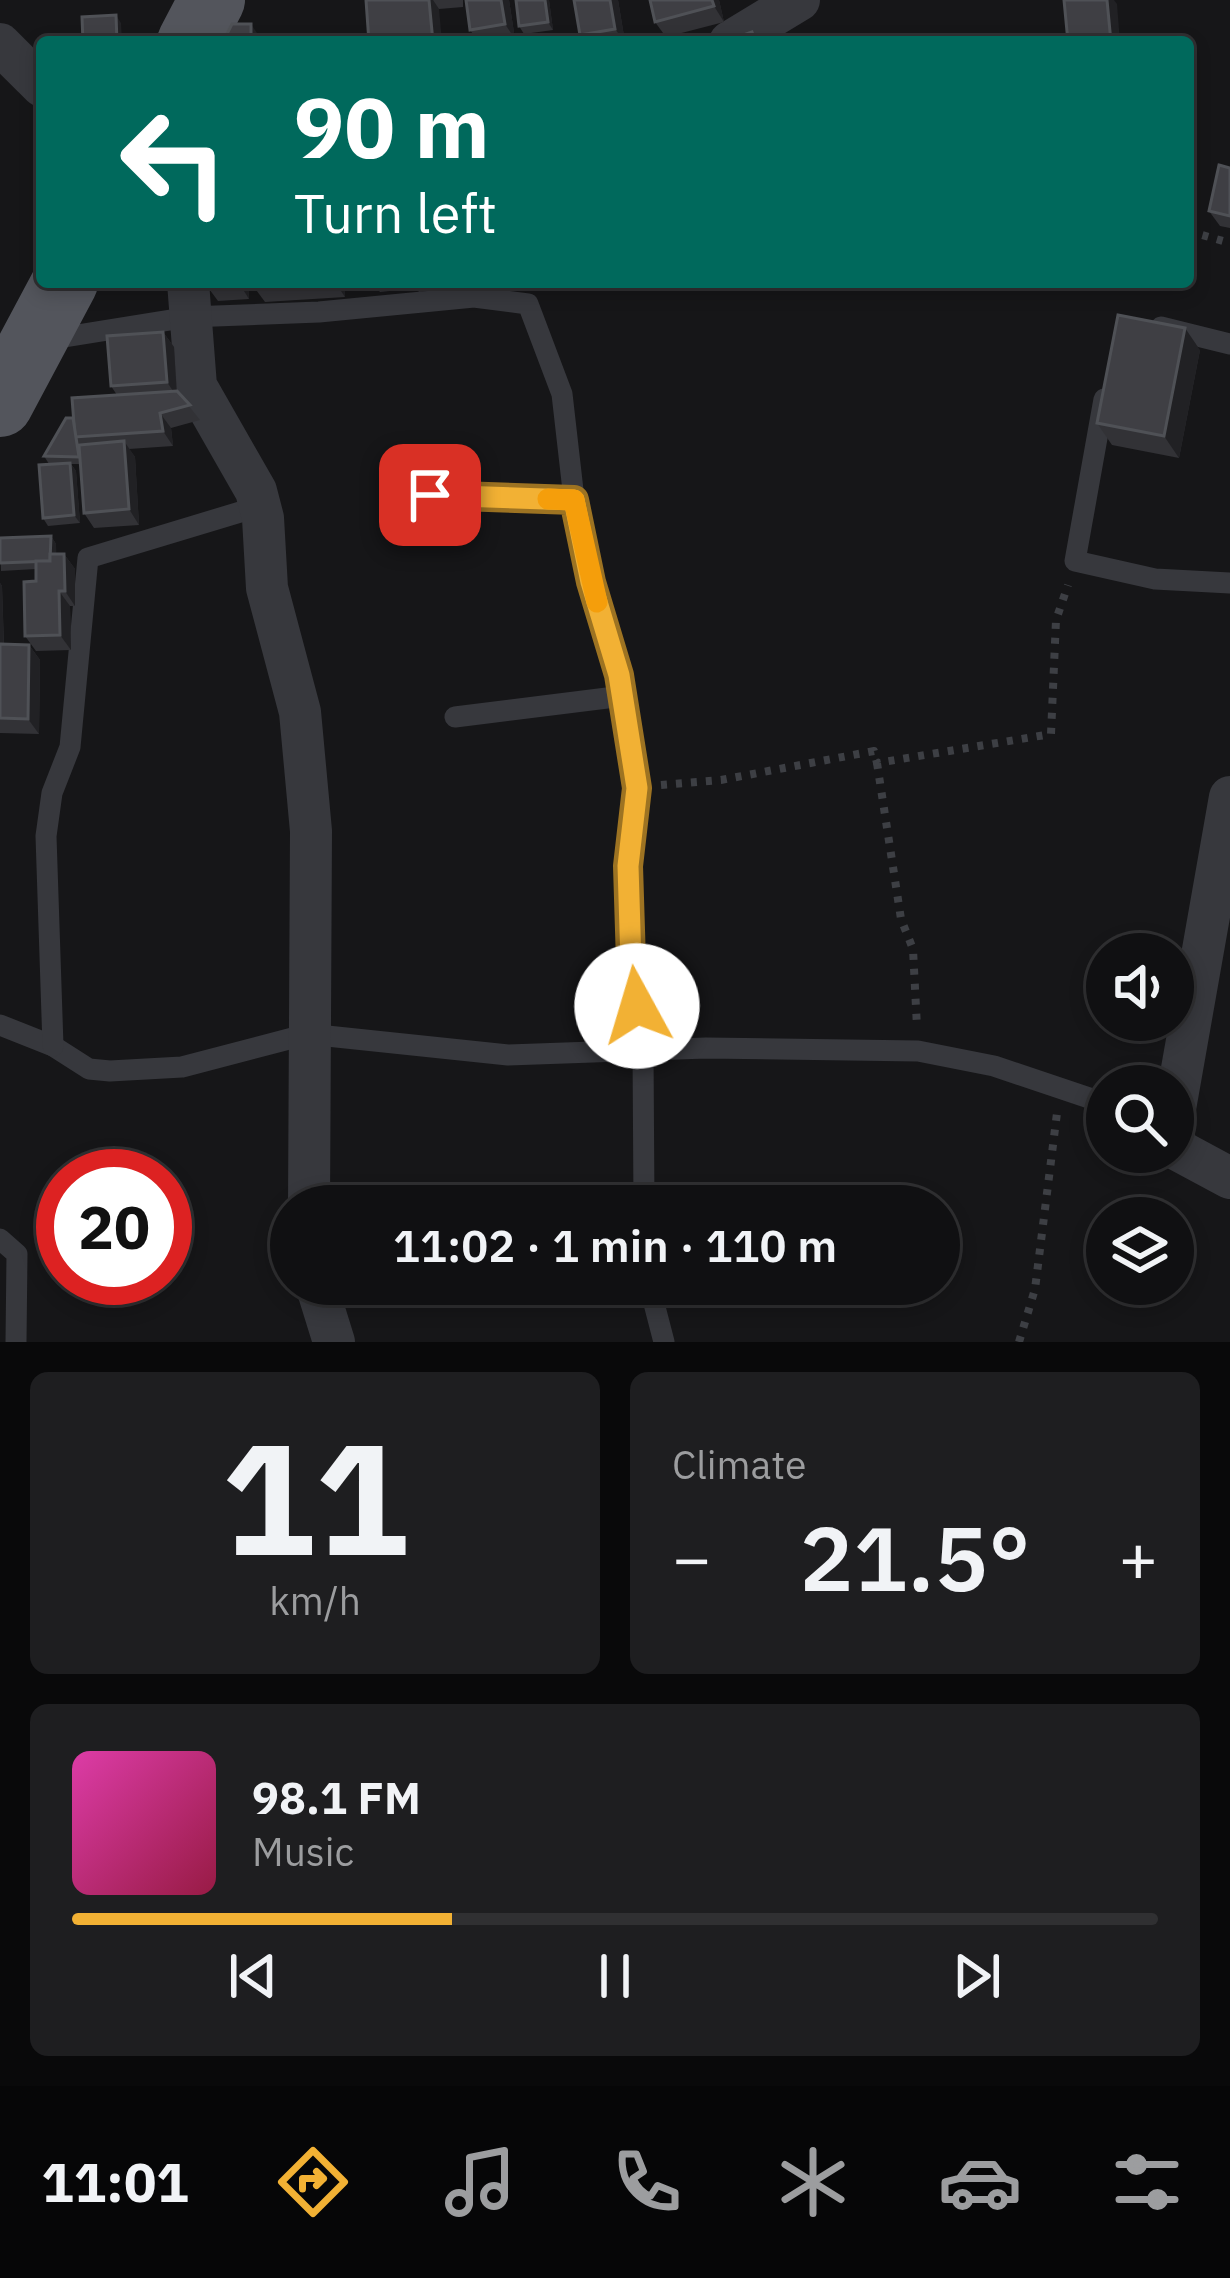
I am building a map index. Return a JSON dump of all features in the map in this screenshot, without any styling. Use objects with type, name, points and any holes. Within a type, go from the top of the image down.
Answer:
[{"type":"main road","points":[[0,404],[16,345],[60,288]]},
{"type":"street","points":[[740,36],[799,0]]},
{"type":"street","points":[[0,44],[36,80]]},
{"type":"street","points":[[188,300],[201,399],[256,491],[268,588],[300,712],[311,831],[309,1185]]},
{"type":"street","points":[[1186,1065],[1208,973],[1230,796]]},
{"type":"street","points":[[1194,1159],[1230,1178]]},
{"type":"street","points":[[323,1305],[334,1342]]},
{"type":"lane","points":[[16,345],[188,300],[319,312],[474,297],[528,304],[562,394],[574,500],[622,696],[637,788],[628,866],[631,962],[644,1050],[644,1185]]},
{"type":"lane","points":[[1139,322],[1230,344]]},
{"type":"lane","points":[[1106,386],[1076,561],[1155,580],[1230,583]]},
{"type":"lane","points":[[430,495],[574,500]]},
{"type":"lane","points":[[53,1046],[46,836],[52,793],[70,747],[88,558],[260,506]]},
{"type":"lane","points":[[455,717],[622,696]]},
{"type":"lane","points":[[0,1024],[53,1046],[89,1069],[110,1071],[182,1067],[308,1034],[508,1055],[644,1050],[918,1051],[994,1066],[1086,1096]]},
{"type":"lane","points":[[0,1239],[17,1254],[16,1342]]},
{"type":"lane","points":[[654,1305],[664,1342]]},
{"type":"path","points":[[1194,233],[1230,243]]},
{"type":"path","points":[[877,763],[1051,734],[1056,620],[1076,561]]},
{"type":"path","points":[[637,788],[721,779],[874,751],[901,919],[913,949],[918,1051]]},
{"type":"path","points":[[1019,1342],[1035,1288],[1052,1132],[1065,1089]]},
{"type":"building","points":[[366,0],[429,0],[432,36],[369,36]]},
{"type":"building","points":[[466,0],[501,0],[505,24],[470,30]]},
{"type":"building","points":[[516,0],[545,0],[548,22],[519,26]]},
{"type":"building","points":[[574,0],[610,0],[615,29],[580,35]]},
{"type":"building","points":[[650,0],[712,0],[714,6],[655,22]]},
{"type":"building","points":[[1064,0],[1107,0],[1110,36],[1067,36]]},
{"type":"building","points":[[116,15],[117,36],[83,36],[82,17]]},
{"type":"building","points":[[232,24],[251,24],[251,36],[226,36]]},
{"type":"building","points":[[1219,165],[1230,168],[1230,216],[1209,211]]},
{"type":"building","points":[[1118,315],[1185,328],[1164,436],[1097,423]]},
{"type":"building","points":[[163,332],[167,382],[111,386],[107,336]]},
{"type":"building","points":[[177,391],[190,405],[160,413],[163,431],[75,437],[72,398]]},
{"type":"building","points":[[66,418],[73,418],[79,457],[44,456]]},
{"type":"building","points":[[124,441],[129,509],[84,513],[79,445]]},
{"type":"building","points":[[70,463],[74,515],[43,518],[39,465]]},
{"type":"building","points":[[51,536],[50,561],[0,563],[0,538]]},
{"type":"building","points":[[50,554],[64,554],[60,635],[25,636],[24,582],[36,581],[36,561],[50,561]]},
{"type":"building","points":[[0,644],[29,645],[28,719],[0,718]]},
{"type":"slow traffic","points":[[548,499],[574,500],[597,602]]},
{"type":"route","points":[[430,495],[574,500],[591,582],[619,675],[637,788],[628,866],[637,1006]]}]
